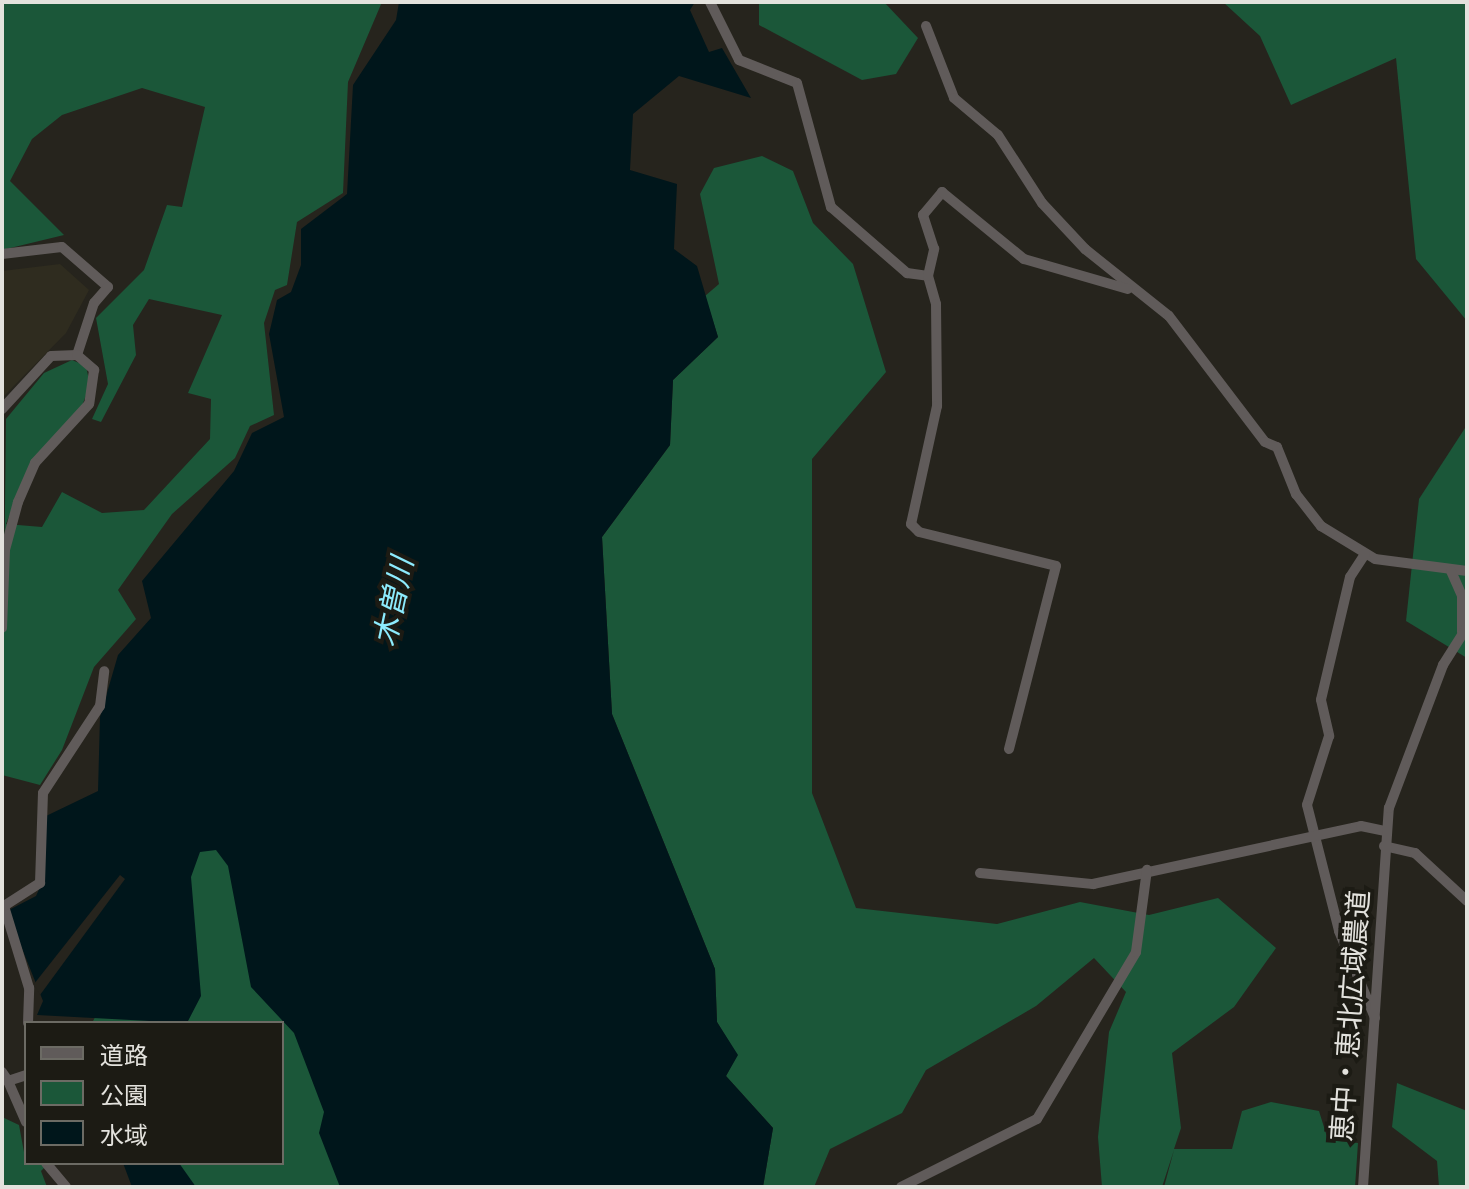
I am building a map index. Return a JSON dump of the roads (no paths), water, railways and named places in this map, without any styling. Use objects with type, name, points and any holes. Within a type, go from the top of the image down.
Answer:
[{"type":"street","points":[[710,2],[739,60],[797,83],[831,207],[907,273],[928,276]]},
{"type":"street","points":[[926,26],[954,98],[998,135],[1042,203],[1128,289],[1169,316],[1265,442],[1277,447],[1296,494],[1321,526],[1365,554],[1451,571],[1467,571]]},
{"type":"street","points":[[1009,749],[1056,566],[919,532],[911,524],[937,406],[936,304],[928,276],[934,249],[923,215],[942,192],[1024,259],[1128,289]]},
{"type":"street","points":[[2,254],[62,247],[108,287],[94,303],[77,355]]},
{"type":"street","points":[[2,409],[42,362],[77,355]]},
{"type":"street","points":[[2,628],[5,550],[23,487],[93,393],[94,370],[77,355]]},
{"type":"street","points":[[1365,554],[1350,577],[1321,700],[1329,736],[1307,805],[1311,839],[1375,1018]]},
{"type":"street","points":[[1451,571],[1462,596],[1465,629]]},
{"type":"street","name":"恵中・恵北広域農道","points":[[1363,1187],[1375,1018],[1385,938],[1385,831],[1397,780],[1465,629]]},
{"type":"street","points":[[28,1021],[29,988],[4,906],[40,883],[43,793],[100,706],[104,671]]},
{"type":"street","points":[[980,873],[1055,885],[1311,839],[1361,826],[1385,831]]},
{"type":"street","points":[[1384,846],[1415,853],[1467,901]]},
{"type":"street","points":[[901,1187],[1037,1119],[1136,952],[1147,870]]},
{"type":"street","points":[[5,1076],[24,1118]]},
{"type":"street","points":[[48,1165],[66,1187]]},
{"type":"water","name":"木曽川","points":[[399,2],[695,2],[690,10],[709,52],[722,48],[751,98],[679,76],[633,114],[630,170],[677,184],[674,249],[697,266],[718,337],[673,380],[670,445],[602,537],[612,714],[715,969],[717,1022],[738,1055],[726,1076],[773,1128],[763,1187],[340,1187],[319,1133],[324,1112],[294,1033],[251,987],[228,866],[216,850],[200,852],[191,877],[201,996],[188,1021],[37,1015],[43,1001],[7,911],[36,896],[42,883],[46,816],[98,791],[100,717],[118,655],[151,618],[142,581],[234,471],[252,433],[284,417],[269,334],[277,300],[291,292],[301,265],[301,229],[347,194],[353,85],[396,20]]},
{"type":"water","points":[[124,1165],[180,1165],[196,1187],[132,1187]]}]
